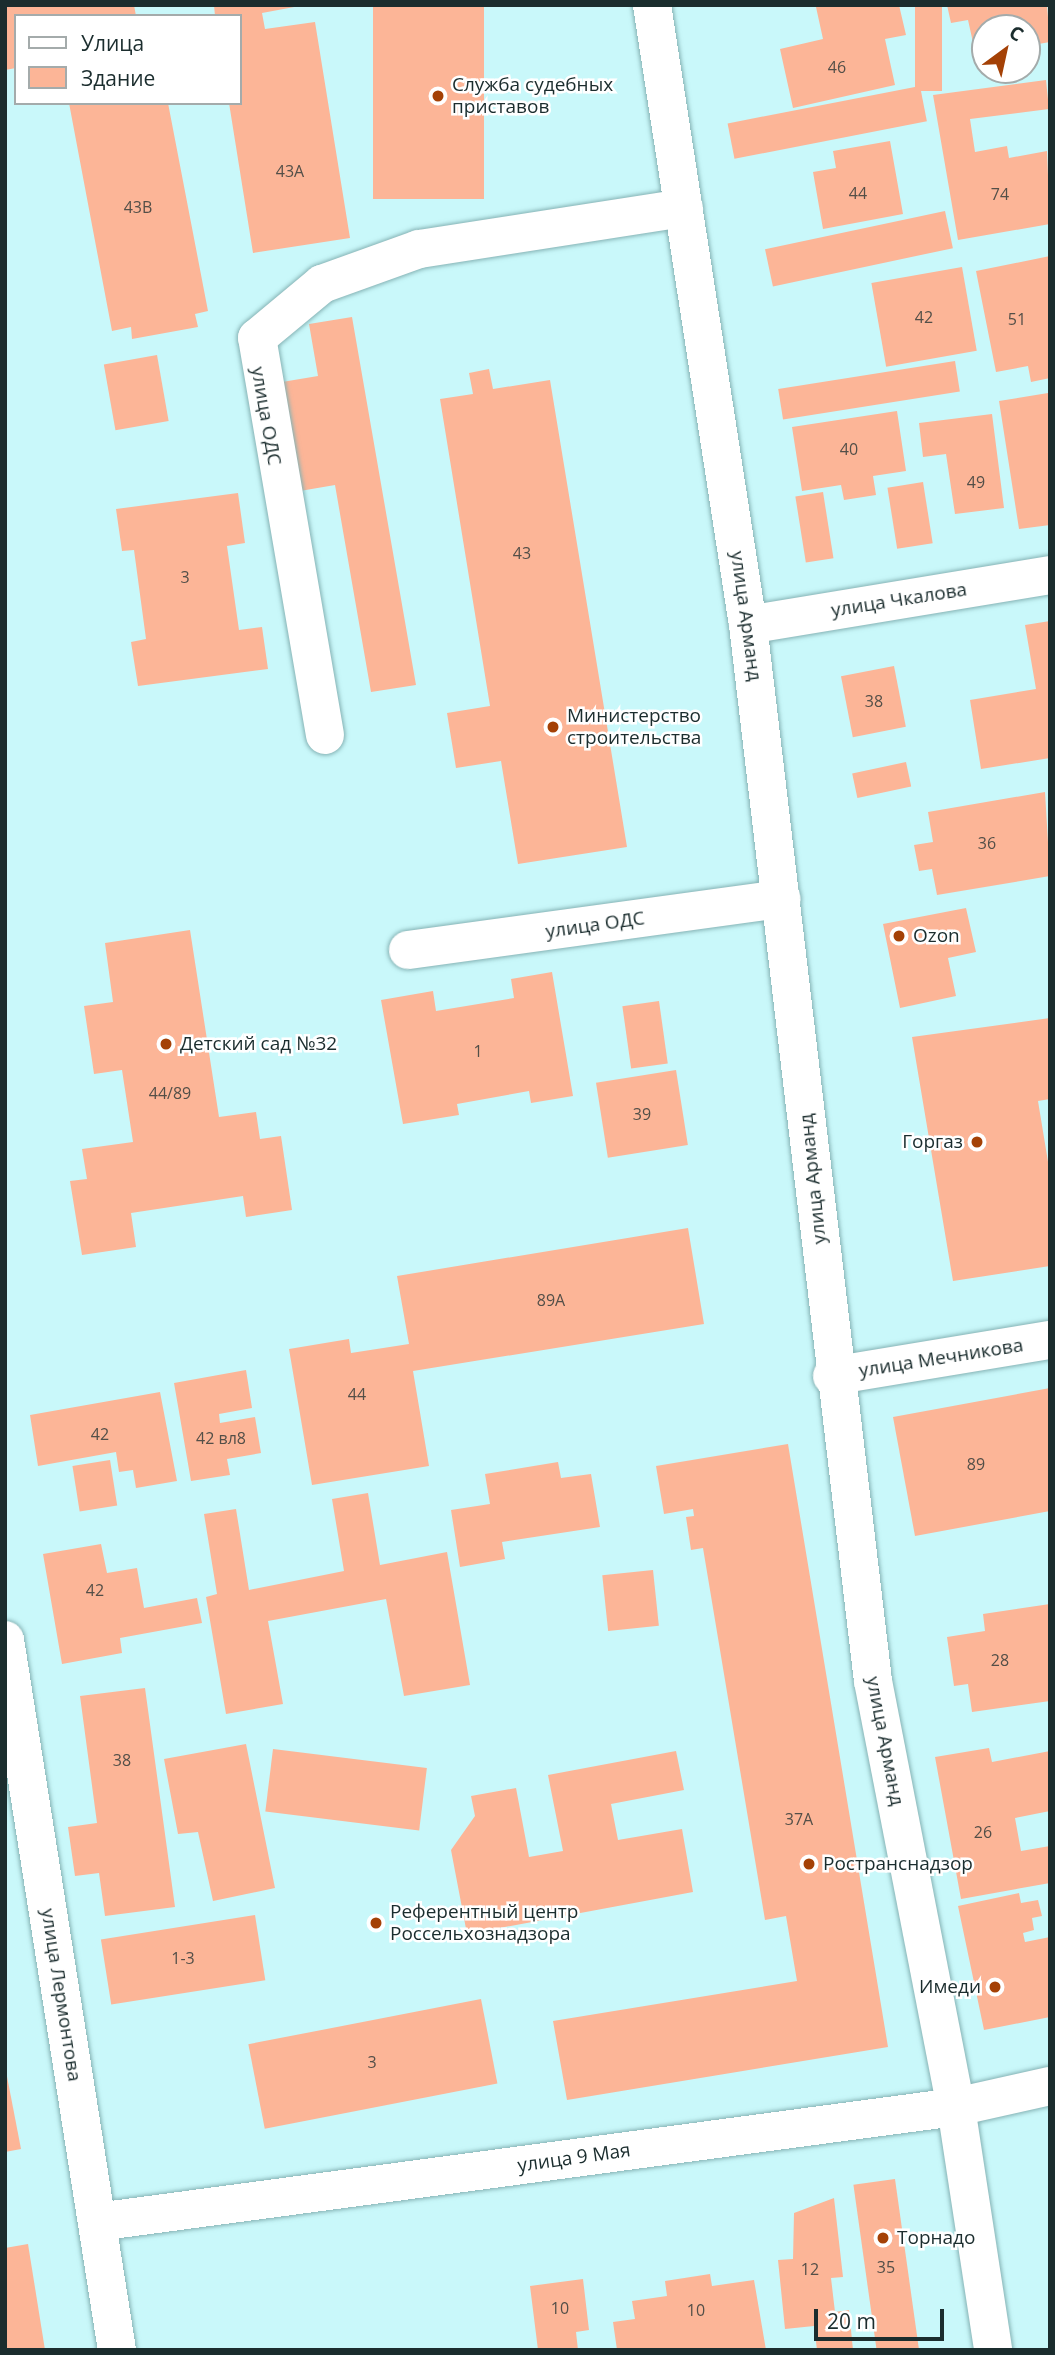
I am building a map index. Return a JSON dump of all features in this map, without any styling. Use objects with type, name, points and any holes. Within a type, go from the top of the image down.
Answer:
[{"type":"street","name":"улица Арманд","points":[[652,5],[748,625],[782,899],[832,1376],[873,1681],[956,2107],[993,2350]]},
{"type":"street","name":"улица ОДС","points":[[325,736],[259,377],[257,338],[322,284],[419,249],[684,208]]},
{"type":"street","name":"улица Чкалова","points":[[748,625],[1050,575]]},
{"type":"street","name":"улица ОДС","points":[[408,950],[782,899]]},
{"type":"street","name":"улица Мечникова","points":[[832,1376],[1050,1340]]},
{"type":"street","name":"улица Лермонтова","points":[[5,1640],[117,2350]]},
{"type":"street","name":"улица 9 Мая","points":[[97,2222],[956,2107],[1050,2086]]},
{"type":"building","points":[[5,5],[134,5],[136,14],[14,14],[14,68],[5,70]]},
{"type":"building","points":[[214,5],[305,5],[262,13],[265,29],[315,22],[350,238],[253,253],[229,105],[242,105],[242,14],[215,14]]},
{"type":"building","points":[[373,5],[484,5],[484,199],[373,199]]},
{"type":"building","points":[[899,5],[906,35],[885,39],[895,85],[793,108],[780,49],[823,39],[816,7]]},
{"type":"building","points":[[915,5],[942,5],[942,91],[915,91]]},
{"type":"building","points":[[947,5],[1047,5],[1050,42],[1041,44],[1041,14],[971,14],[971,34],[968,20],[951,23]]},
{"type":"building","points":[[1046,80],[1049,109],[970,119],[975,152],[1007,146],[1009,158],[1047,151],[1050,224],[958,240],[933,95],[1016,84],[1041,84],[1041,81]]},
{"type":"building","points":[[920,86],[927,121],[734,159],[728,123]]},
{"type":"building","points":[[69,105],[168,105],[208,311],[195,314],[198,327],[132,339],[131,327],[112,331]]},
{"type":"building","points":[[890,141],[903,214],[823,229],[813,172],[836,168],[833,151]]},
{"type":"building","points":[[945,211],[953,248],[773,286],[765,249]]},
{"type":"building","points":[[1050,256],[1050,378],[1031,382],[1028,366],[996,372],[976,271]]},
{"type":"building","points":[[962,267],[977,351],[886,367],[871,283]]},
{"type":"building","points":[[352,317],[416,685],[371,692],[335,485],[300,491],[282,382],[318,376],[309,324]]},
{"type":"building","points":[[157,355],[169,421],[115,430],[104,364]]},
{"type":"building","points":[[955,361],[960,392],[783,420],[778,389]]},
{"type":"building","points":[[489,369],[493,389],[550,380],[627,847],[518,864],[501,761],[456,768],[447,713],[490,706],[440,399],[473,394],[469,373]]},
{"type":"building","points":[[1048,393],[1050,525],[1019,529],[999,401]]},
{"type":"building","points":[[897,411],[906,471],[873,476],[876,495],[844,500],[841,485],[802,491],[792,427]]},
{"type":"building","points":[[992,414],[1004,508],[955,514],[946,454],[923,457],[919,423]]},
{"type":"building","points":[[923,482],[933,543],[897,549],[887,488]]},
{"type":"building","points":[[823,492],[833,558],[806,563],[795,496]]},
{"type":"building","points":[[238,493],[245,543],[227,546],[239,630],[262,627],[268,669],[138,686],[131,642],[146,639],[134,550],[122,551],[116,509]]},
{"type":"building","points":[[1050,621],[1050,758],[981,769],[970,700],[1036,689],[1025,625]]},
{"type":"building","points":[[894,666],[906,727],[853,737],[841,676]]},
{"type":"building","points":[[906,762],[911,786],[857,798],[852,773]]},
{"type":"building","points":[[1045,792],[1050,876],[937,895],[932,869],[919,871],[914,845],[933,842],[928,812]]},
{"type":"building","points":[[966,908],[976,952],[948,958],[956,996],[900,1008],[883,924]]},
{"type":"building","points":[[190,930],[219,1117],[256,1112],[260,1139],[281,1136],[292,1210],[246,1217],[243,1196],[131,1213],[136,1247],[82,1255],[70,1181],[87,1179],[82,1149],[133,1142],[122,1070],[94,1074],[84,1006],[113,1002],[105,943]]},
{"type":"building","points":[[552,972],[573,1096],[531,1103],[529,1091],[457,1104],[459,1115],[403,1124],[381,1000],[433,991],[436,1011],[514,998],[511,979]]},
{"type":"building","points":[[659,1001],[668,1063],[631,1069],[622,1006]]},
{"type":"building","points":[[1050,1018],[1050,1099],[1038,1101],[1050,1174],[1050,1266],[953,1281],[912,1037]]},
{"type":"building","points":[[676,1070],[688,1145],[608,1158],[596,1083]]},
{"type":"building","points":[[688,1228],[704,1324],[413,1371],[429,1466],[312,1485],[289,1349],[349,1339],[351,1353],[409,1344],[397,1276]]},
{"type":"building","points":[[246,1370],[252,1408],[219,1414],[220,1423],[255,1417],[261,1453],[227,1459],[230,1475],[191,1481],[174,1383]]},
{"type":"building","points":[[1050,1388],[1050,1511],[915,1536],[893,1417]]},
{"type":"building","points":[[160,1392],[177,1481],[136,1488],[133,1470],[119,1472],[116,1452],[38,1466],[30,1415]]},
{"type":"building","points":[[788,1444],[888,2047],[567,2100],[553,2021],[797,1981],[786,1916],[765,1920],[703,1548],[691,1550],[686,1517],[694,1516],[693,1509],[664,1514],[656,1466]]},
{"type":"building","points":[[110,1460],[117,1505],[80,1511],[72,1466]]},
{"type":"building","points":[[558,1462],[561,1478],[591,1474],[600,1527],[502,1542],[505,1559],[460,1567],[451,1510],[490,1504],[485,1474]]},
{"type":"building","points":[[368,1493],[380,1565],[447,1552],[470,1685],[404,1696],[386,1599],[268,1621],[283,1704],[226,1714],[206,1597],[217,1594],[204,1514],[236,1509],[249,1590],[344,1571],[332,1499]]},
{"type":"building","points":[[101,1544],[107,1573],[137,1568],[144,1608],[197,1598],[202,1623],[120,1638],[122,1653],[62,1664],[43,1554]]},
{"type":"building","points":[[653,1570],[659,1626],[608,1631],[602,1575]]},
{"type":"building","points":[[1050,1604],[1050,1701],[972,1712],[968,1684],[954,1686],[947,1637],[985,1631],[983,1614]]},
{"type":"building","points":[[145,1688],[175,1907],[105,1916],[99,1873],[75,1876],[68,1827],[97,1823],[80,1696]]},
{"type":"building","points":[[246,1744],[275,1888],[213,1901],[198,1832],[178,1834],[164,1759]]},
{"type":"building","points":[[989,1748],[992,1762],[1050,1751],[1050,1811],[1015,1818],[1021,1851],[1050,1846],[1050,1883],[961,1899],[935,1757]]},
{"type":"building","points":[[273,1749],[427,1768],[419,1830],[265,1812]]},
{"type":"building","points":[[676,1751],[684,1790],[611,1804],[618,1840],[682,1829],[693,1892],[467,1934],[451,1850],[475,1816],[471,1796],[516,1788],[529,1857],[563,1851],[548,1775]]},
{"type":"building","points":[[1019,1893],[1021,1903],[1038,1900],[1042,1916],[1032,1918],[1034,1930],[1023,1933],[1025,1942],[1050,1937],[1050,2017],[984,2030],[958,1906]]},
{"type":"building","points":[[255,1915],[265,1980],[111,2005],[101,1939]]},
{"type":"building","points":[[481,1999],[497,2083],[265,2129],[248,2044]]},
{"type":"building","points":[[5,2066],[21,2149],[5,2152]]},
{"type":"building","points":[[895,2179],[919,2350],[877,2350],[853,2185]]},
{"type":"building","points":[[834,2198],[843,2277],[831,2278],[835,2312],[849,2310],[853,2350],[817,2350],[814,2326],[785,2329],[778,2260],[793,2259],[794,2213]]},
{"type":"building","points":[[28,2244],[45,2350],[5,2350],[5,2248]]},
{"type":"building","points":[[710,2274],[712,2286],[754,2280],[766,2350],[617,2350],[613,2322],[635,2319],[632,2301],[667,2296],[665,2281]]},
{"type":"building","points":[[583,2279],[589,2330],[576,2332],[578,2350],[538,2350],[530,2286]]},
{"type":"place","name":"Служба судебных приставов","points":[[438,96]]},
{"type":"place","name":"Министерство строительства","points":[[553,727]]},
{"type":"place","name":"Ozon","points":[[899,936]]},
{"type":"place","name":"Детский сад №32","points":[[166,1044]]},
{"type":"place","name":"Горгаз","points":[[977,1142]]},
{"type":"place","name":"Ространснадзор","points":[[809,1864]]},
{"type":"place","name":"Референтный центр Россельхознадзора","points":[[376,1923]]},
{"type":"place","name":"Имеди","points":[[995,1987]]},
{"type":"place","name":"Торнадо","points":[[883,2238]]}]
